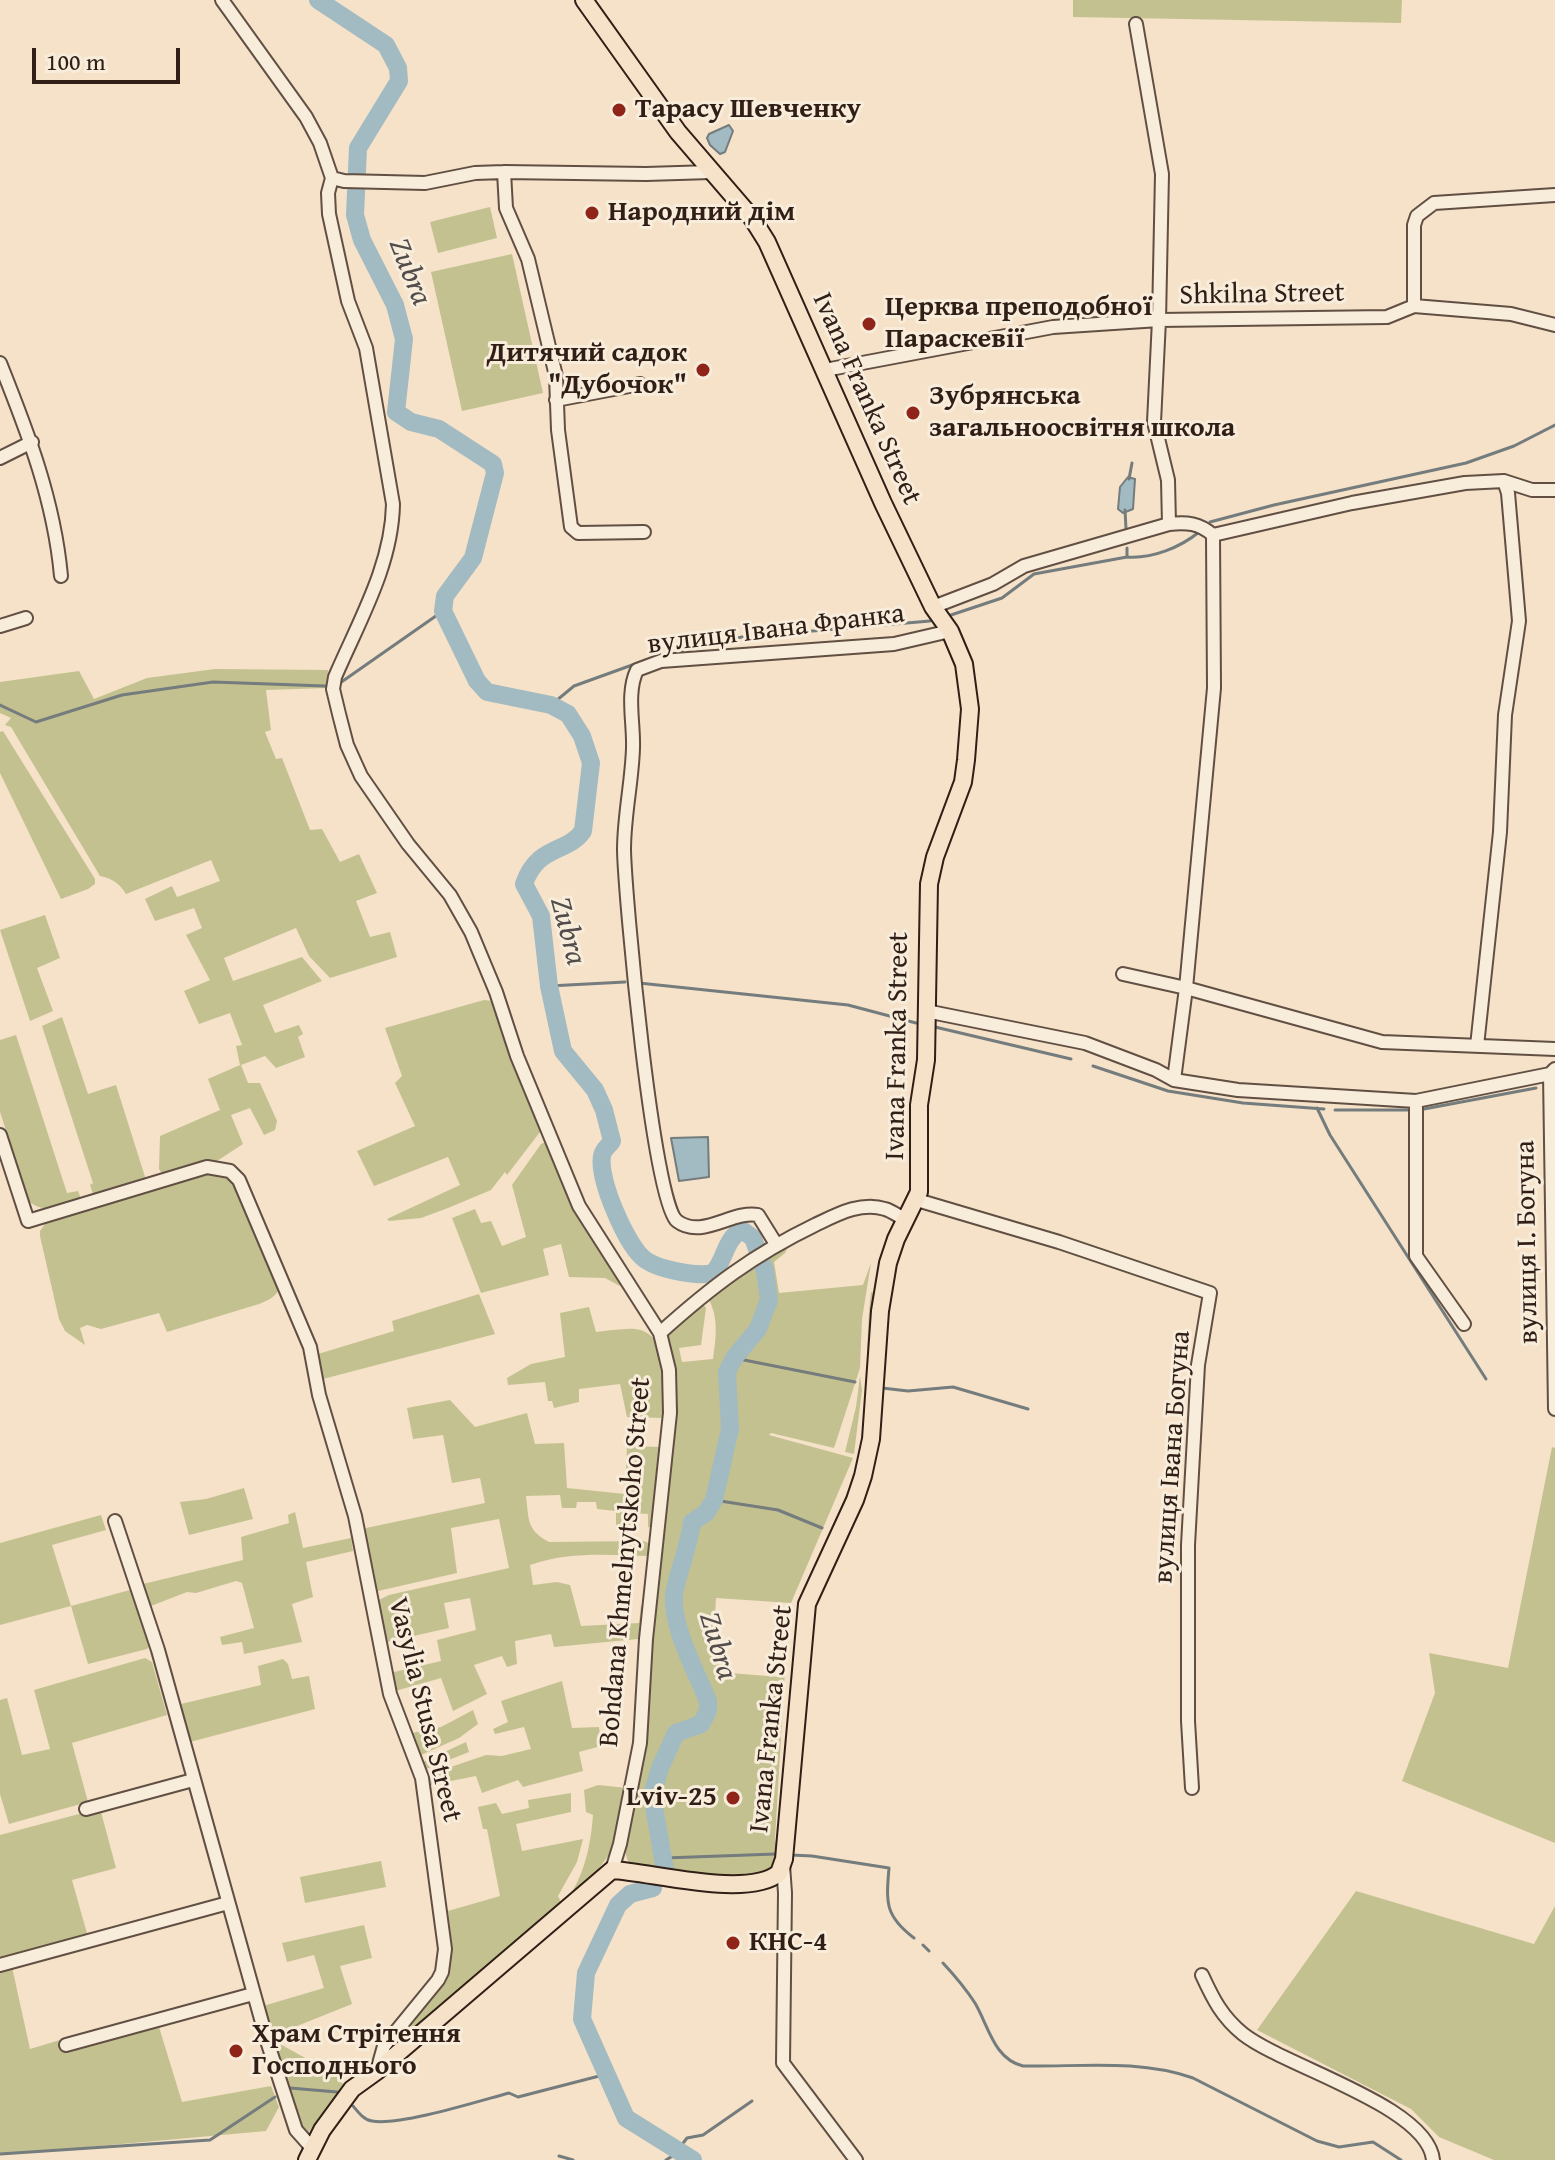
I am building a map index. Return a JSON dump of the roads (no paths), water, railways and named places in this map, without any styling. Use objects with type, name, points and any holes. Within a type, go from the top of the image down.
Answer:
[{"type":"main road","name":"Ivana Franka Street","points":[[584,0],[640,81],[711,172],[752,218],[767,242],[872,480],[933,607],[950,631],[964,664],[968,683],[968,744],[963,782],[935,857],[929,884],[926,1060],[919,1105],[921,1177],[917,1200],[891,1252],[883,1290],[867,1459],[855,1500],[813,1590],[804,1620],[783,1865]]},
{"type":"main road","points":[[310,2154],[352,2089],[612,1870],[671,1880],[762,1882],[770,1880],[783,1865]]},
{"type":"street","name":"Bohdana Khmelnytskoho Street","points":[[222,0],[306,117],[338,180],[328,193],[329,214],[348,301],[366,348],[393,504],[393,523],[384,562],[335,677],[333,689],[347,745],[361,776],[380,806],[443,886],[471,932],[496,992],[517,1056],[579,1206],[660,1333],[667,1354],[670,1413],[646,1639],[640,1743],[612,1870]]},
{"type":"street","points":[[1136,24],[1162,174],[1154,422],[1168,480],[1169,524]]},
{"type":"street","points":[[504,172],[506,208],[528,259],[556,376],[558,430],[571,527],[578,533],[644,532]]},
{"type":"street","points":[[338,180],[425,183],[475,173],[711,172]]},
{"type":"street","points":[[1414,306],[1414,225],[1424,209],[1434,203],[1555,195]]},
{"type":"street","name":"Shkilna Street","points":[[825,370],[1053,327],[1159,320],[1387,317],[1414,306],[1511,314],[1555,325]]},
{"type":"street","points":[[0,363],[32,442],[52,510],[61,576]]},
{"type":"street","points":[[556,400],[640,384]]},
{"type":"street","points":[[0,458],[32,442]]},
{"type":"street","points":[[1213,535],[1352,503],[1465,483],[1504,481],[1532,490],[1555,490]]},
{"type":"street","points":[[1477,1046],[1500,832],[1505,715],[1519,621],[1508,493],[1504,481]]},
{"type":"street","points":[[933,607],[993,584],[1024,566],[1169,524],[1193,523],[1213,535]]},
{"type":"street","points":[[1174,1080],[1186,988],[1214,688],[1213,535]]},
{"type":"street","points":[[0,626],[26,618]]},
{"type":"street","name":"вулиця Івана Франка","points":[[771,1246],[758,1215],[742,1214],[697,1227],[686,1226],[672,1216],[654,1142],[634,975],[624,855],[624,818],[633,749],[632,684],[637,670],[661,661],[894,644],[950,631]]},
{"type":"street","points":[[1123,974],[1186,988],[1382,1042],[1555,1049]]},
{"type":"street","points":[[926,1011],[1085,1043],[1174,1080],[1238,1090],[1416,1101],[1552,1072]]},
{"type":"street","name":"вулиця І. Богуна","points":[[1552,1072],[1555,1409]]},
{"type":"street","points":[[1416,1101],[1416,1256],[1464,1324]]},
{"type":"street","name":"Vasylia Stusa Street","points":[[0,1135],[28,1221],[207,1167],[230,1171],[239,1180],[310,1347],[319,1395],[355,1516],[390,1694],[422,1778],[445,1949],[442,1972],[432,1989],[384,2046],[377,2071]]},
{"type":"street","name":"вулиця Івана Богуна","points":[[917,1200],[1059,1242],[1210,1293],[1198,1365],[1188,1545],[1188,1721],[1192,1788]]},
{"type":"street","points":[[660,1333],[703,1294],[749,1260],[771,1246],[849,1209],[884,1208],[906,1220]]},
{"type":"street","points":[[115,1521],[158,1650],[253,1994],[296,2130],[310,2154]]},
{"type":"street","points":[[86,1809],[193,1780]]},
{"type":"street","name":"Ivana Franka Street","points":[[783,1865],[783,2063],[856,2160]]},
{"type":"street","points":[[0,1965],[228,1903]]},
{"type":"street","points":[[1202,1975],[1220,2012],[1247,2037],[1403,2117],[1430,2144],[1433,2160]]},
{"type":"street","points":[[66,2045],[253,1994]]},
{"type":"water","points":[[729,125],[733,131],[725,152],[720,154],[707,138],[709,134]]},
{"type":"water","points":[[1128,477],[1135,479],[1133,509],[1123,513],[1118,509],[1120,487]]},
{"type":"water","points":[[708,1137],[709,1177],[679,1181],[671,1138]]},
{"type":"waterway","name":"Zubra","points":[[318,0],[386,45],[398,68],[399,81],[358,148],[355,215],[362,240],[395,305],[404,339],[396,412],[411,422],[439,429],[493,464],[495,473],[473,558],[445,596],[443,611],[477,681],[487,692],[551,705],[568,714],[582,736],[591,763],[583,831],[537,862],[524,884],[541,916],[549,986],[563,1051],[595,1090],[604,1110],[612,1141],[602,1156],[608,1194],[635,1249],[656,1265],[696,1274],[713,1273],[732,1238],[742,1230],[753,1238],[765,1271],[769,1300],[758,1329],[734,1358],[727,1372],[730,1429],[714,1500],[706,1513],[692,1522],[675,1589],[679,1631],[708,1701],[708,1711],[701,1724],[676,1733],[652,1795],[665,1870]]},
{"type":"waterway","points":[[1210,522],[1466,463],[1514,446],[1555,425]]},
{"type":"waterway","points":[[1129,479],[1132,463]]},
{"type":"waterway","points":[[1125,510],[1126,529]]},
{"type":"waterway","points":[[948,616],[1002,598],[1034,574],[1156,554],[1184,543],[1199,532]]},
{"type":"waterway","points":[[1127,548],[1127,557]]},
{"type":"waterway","points":[[340,683],[443,611]]},
{"type":"waterway","points":[[669,655],[742,637],[930,621]]},
{"type":"waterway","points":[[551,705],[574,686],[646,660]]},
{"type":"waterway","points":[[0,705],[36,722],[122,695],[213,682],[325,686]]},
{"type":"waterway","points":[[549,986],[625,982]]},
{"type":"waterway","points":[[639,983],[848,1005],[916,1023]]},
{"type":"waterway","points":[[935,1027],[1071,1059]]},
{"type":"waterway","points":[[1093,1066],[1168,1091],[1243,1103],[1324,1109]]},
{"type":"waterway","points":[[1424,1109],[1536,1088]]},
{"type":"waterway","points":[[1317,1108],[1330,1135],[1486,1379]]},
{"type":"waterway","points":[[1335,1110],[1410,1110]]},
{"type":"waterway","points":[[734,1358],[855,1382]]},
{"type":"waterway","points":[[882,1388],[908,1391],[953,1387],[1028,1409]]},
{"type":"waterway","points":[[714,1500],[778,1510],[822,1528]]},
{"type":"waterway","points":[[664,1858],[776,1854]]},
{"type":"waterway","points":[[791,1855],[889,1868],[890,1908],[897,1923],[914,1938]]},
{"type":"waterway","name":"Zubra","points":[[653,1888],[630,1894],[618,1905],[586,1973],[582,2019],[626,2118],[693,2160]]},
{"type":"waterway","points":[[923,1945],[929,1951]]},
{"type":"waterway","points":[[943,1963],[975,2003],[993,2041],[1013,2062],[1023,2066],[1130,2066],[1172,2072],[1193,2078],[1317,2141],[1339,2147],[1373,2142],[1401,2160]]},
{"type":"waterway","points":[[353,2106],[369,2120],[401,2120],[509,2093],[518,2097],[607,2074]]},
{"type":"waterway","points":[[290,2088],[337,2092]]},
{"type":"waterway","points":[[0,2154],[210,2140],[275,2097]]},
{"type":"waterway","points":[[666,2160],[687,2138],[703,2135],[752,2101]]},
{"type":"waterway","points":[[559,2156],[573,2160]]},
{"type":"place","name":"Тарасу Шевченку","points":[[619,110]]},
{"type":"place","name":"Народний дім","points":[[592,213]]},
{"type":"place","name":"Церква преподобної Параскевії","points":[[869,324]]},
{"type":"place","name":"Дитячий садок \"Дубочок\"","points":[[703,370]]},
{"type":"place","name":"Зубрянська загальноосвітня школа","points":[[913,413]]},
{"type":"place","name":"Lviv-25","points":[[733,1798]]},
{"type":"place","name":"КНС-4","points":[[733,1943]]},
{"type":"place","name":"Храм Стрітення Господнього","points":[[236,2051]]}]
